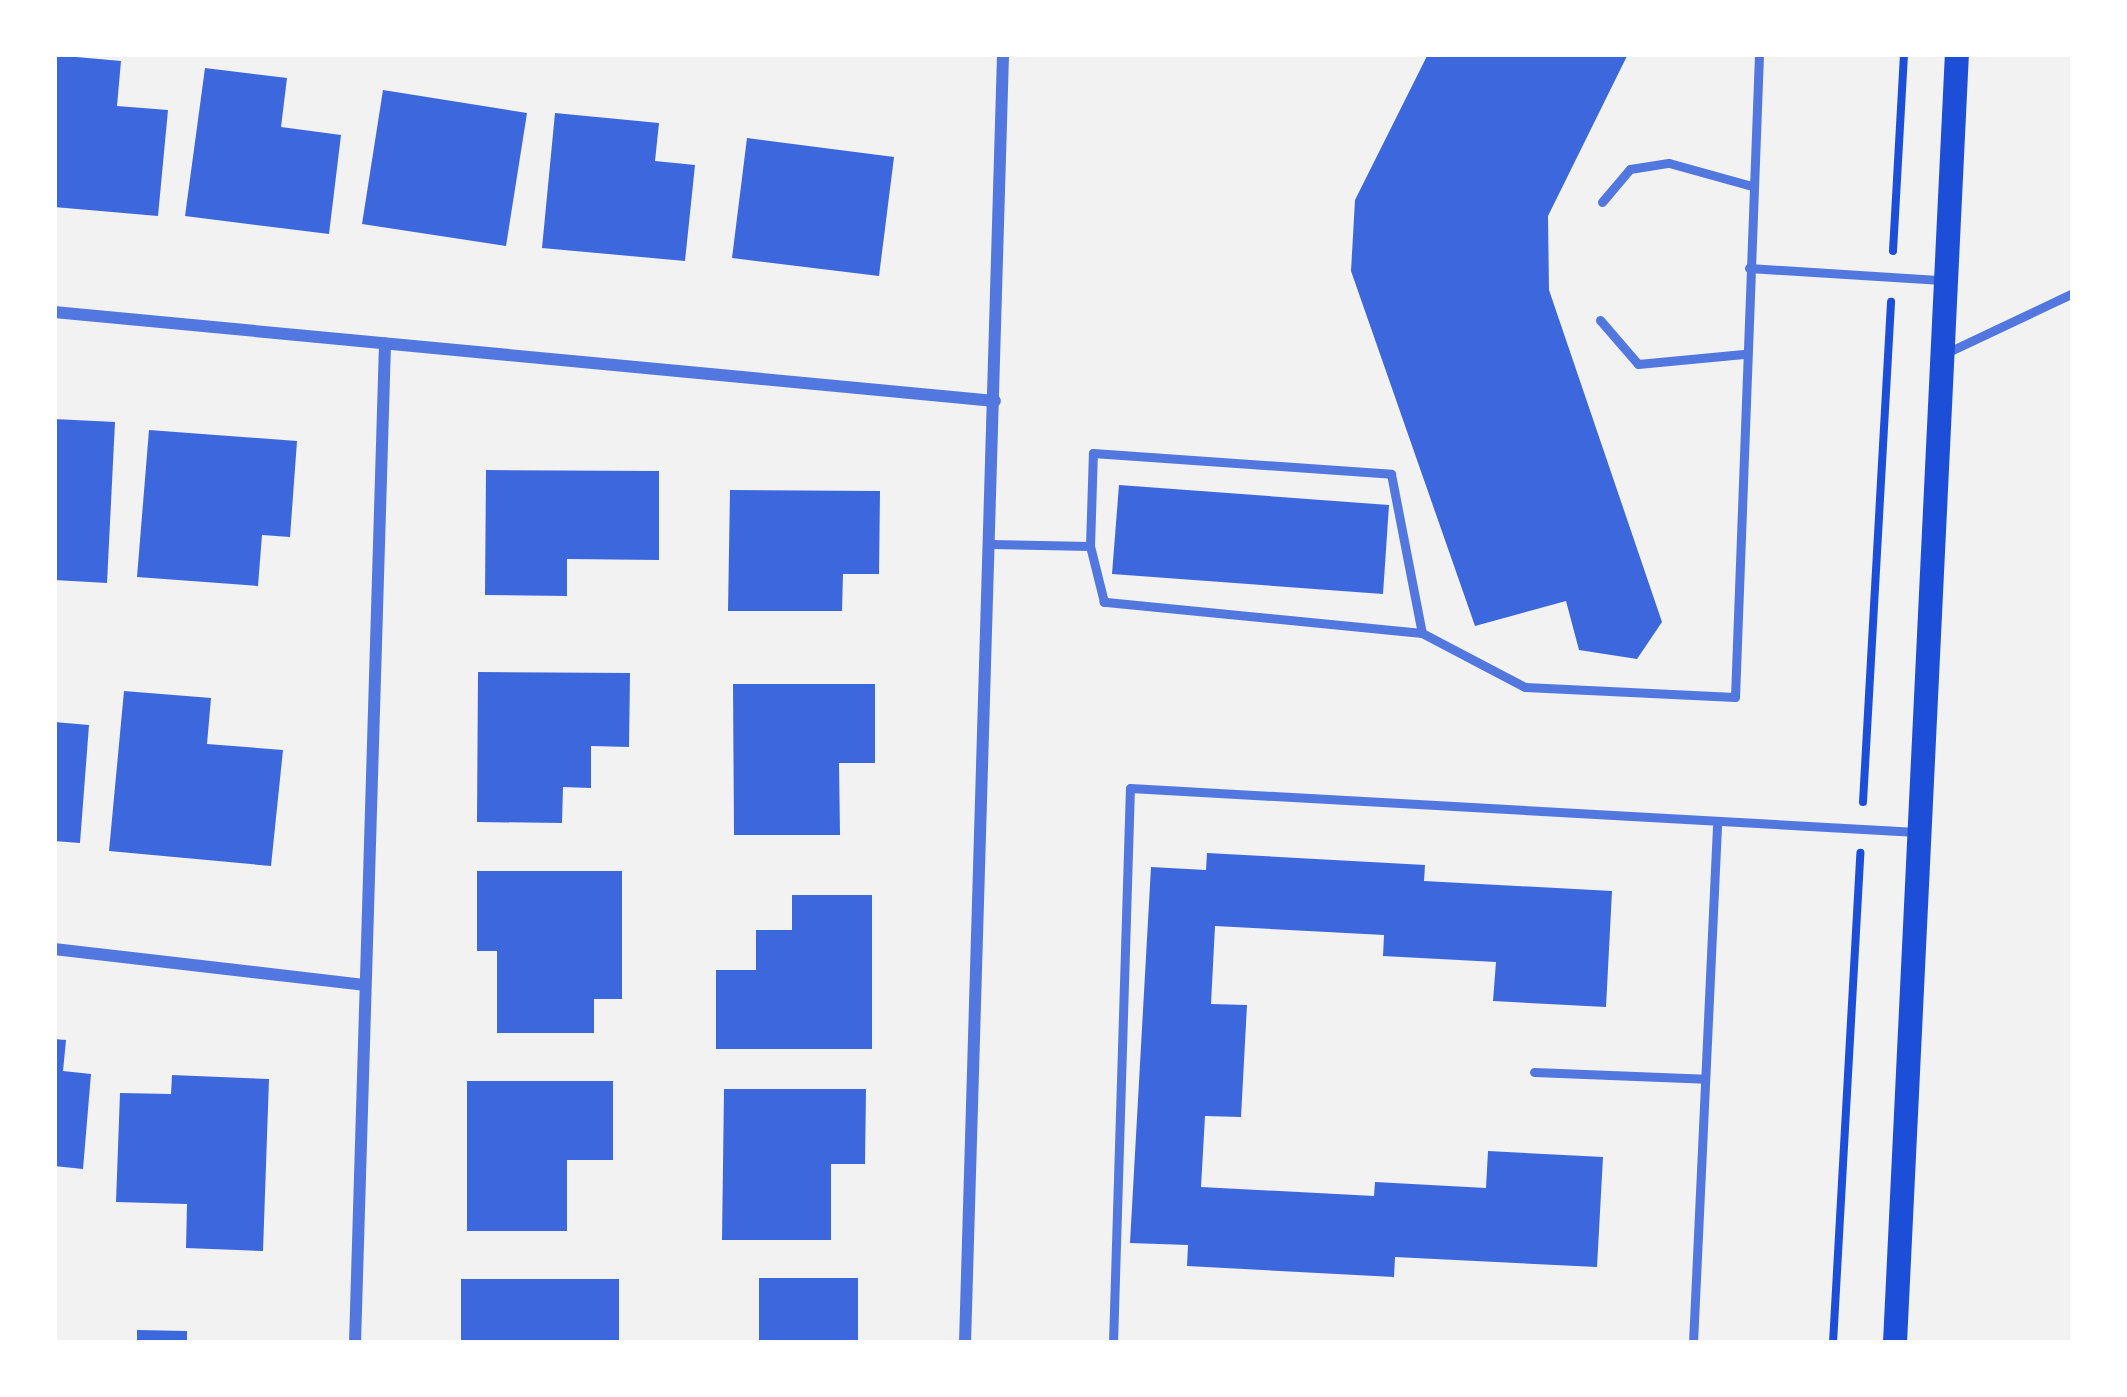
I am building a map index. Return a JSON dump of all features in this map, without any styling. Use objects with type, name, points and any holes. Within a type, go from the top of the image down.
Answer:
[{"type":"main road","points":[[1894,1343],[1957,54]]},
{"type":"street","points":[[965,1343],[1003,54]]},
{"type":"street","points":[[54,312],[995,401]]},
{"type":"street","points":[[355,1343],[385,343]]},
{"type":"street","points":[[54,949],[364,986]]},
{"type":"lane","points":[[1422,633],[1391,474],[1093,453],[1090,546],[1104,602],[1422,633],[1526,687],[1735,697],[1744,354],[1759,54]]},
{"type":"lane","points":[[1602,202],[1630,169],[1669,163],[1752,186]]},
{"type":"lane","points":[[1749,268],[1943,280]]},
{"type":"lane","points":[[1939,356],[2073,293]]},
{"type":"lane","points":[[1600,320],[1638,364],[1744,354]]},
{"type":"lane","points":[[991,544],[1090,546]]},
{"type":"lane","points":[[1113,1343],[1130,788],[1717,827],[1917,832]]},
{"type":"lane","points":[[1693,1343],[1717,827]]},
{"type":"lane","points":[[1534,1072],[1706,1078]]},
{"type":"path","points":[[1833,1343],[1904,54]]},
{"type":"building","points":[[1428,54],[1628,54],[1548,216],[1549,290],[1662,622],[1637,659],[1579,650],[1566,601],[1475,626],[1351,271],[1355,200]]},
{"type":"building","points":[[54,55],[121,61],[117,106],[168,110],[158,216],[54,207]]},
{"type":"building","points":[[205,68],[287,78],[281,127],[341,135],[329,234],[185,216]]},
{"type":"building","points":[[383,90],[527,113],[506,246],[362,224]]},
{"type":"building","points":[[555,113],[659,123],[655,161],[695,165],[685,261],[542,248]]},
{"type":"building","points":[[747,138],[894,157],[879,276],[732,258]]},
{"type":"building","points":[[54,419],[115,422],[107,583],[54,580]]},
{"type":"building","points":[[149,430],[297,441],[290,537],[262,535],[258,586],[137,577]]},
{"type":"building","points":[[486,470],[659,471],[659,560],[567,559],[567,596],[485,595]]},
{"type":"building","points":[[1119,485],[1389,505],[1383,594],[1112,574]]},
{"type":"building","points":[[730,490],[880,491],[879,574],[843,574],[842,611],[728,611]]},
{"type":"building","points":[[478,672],[630,673],[629,747],[591,746],[591,788],[563,787],[562,823],[477,822]]},
{"type":"building","points":[[733,684],[875,684],[875,763],[839,763],[840,835],[734,835]]},
{"type":"building","points":[[124,691],[211,698],[207,744],[283,750],[271,866],[109,851]]},
{"type":"building","points":[[54,722],[89,725],[80,843],[54,841]]},
{"type":"building","points":[[1207,853],[1425,865],[1424,881],[1612,891],[1606,1007],[1493,1001],[1496,962],[1383,956],[1384,935],[1215,926],[1211,1004],[1247,1005],[1241,1117],[1205,1116],[1201,1187],[1374,1196],[1375,1182],[1486,1188],[1488,1151],[1603,1157],[1597,1267],[1395,1257],[1394,1277],[1187,1266],[1188,1245],[1130,1243],[1151,867],[1206,870]]},
{"type":"building","points":[[477,871],[622,871],[622,999],[594,999],[594,1033],[497,1033],[497,951],[477,951]]},
{"type":"building","points":[[792,895],[872,895],[872,1049],[716,1049],[716,970],[756,970],[756,930],[792,930]]},
{"type":"building","points":[[54,1039],[66,1040],[63,1071],[91,1074],[83,1169],[54,1166]]},
{"type":"building","points":[[172,1075],[269,1079],[263,1251],[186,1248],[187,1204],[116,1202],[120,1093],[171,1094]]},
{"type":"building","points":[[467,1081],[613,1081],[613,1160],[567,1160],[567,1231],[467,1231]]},
{"type":"building","points":[[724,1089],[866,1089],[865,1164],[831,1164],[831,1240],[722,1240]]},
{"type":"building","points":[[759,1278],[858,1278],[858,1343],[759,1343]]},
{"type":"building","points":[[461,1279],[619,1279],[619,1343],[461,1343]]},
{"type":"building","points":[[137,1330],[187,1331],[187,1343],[137,1343]]}]
